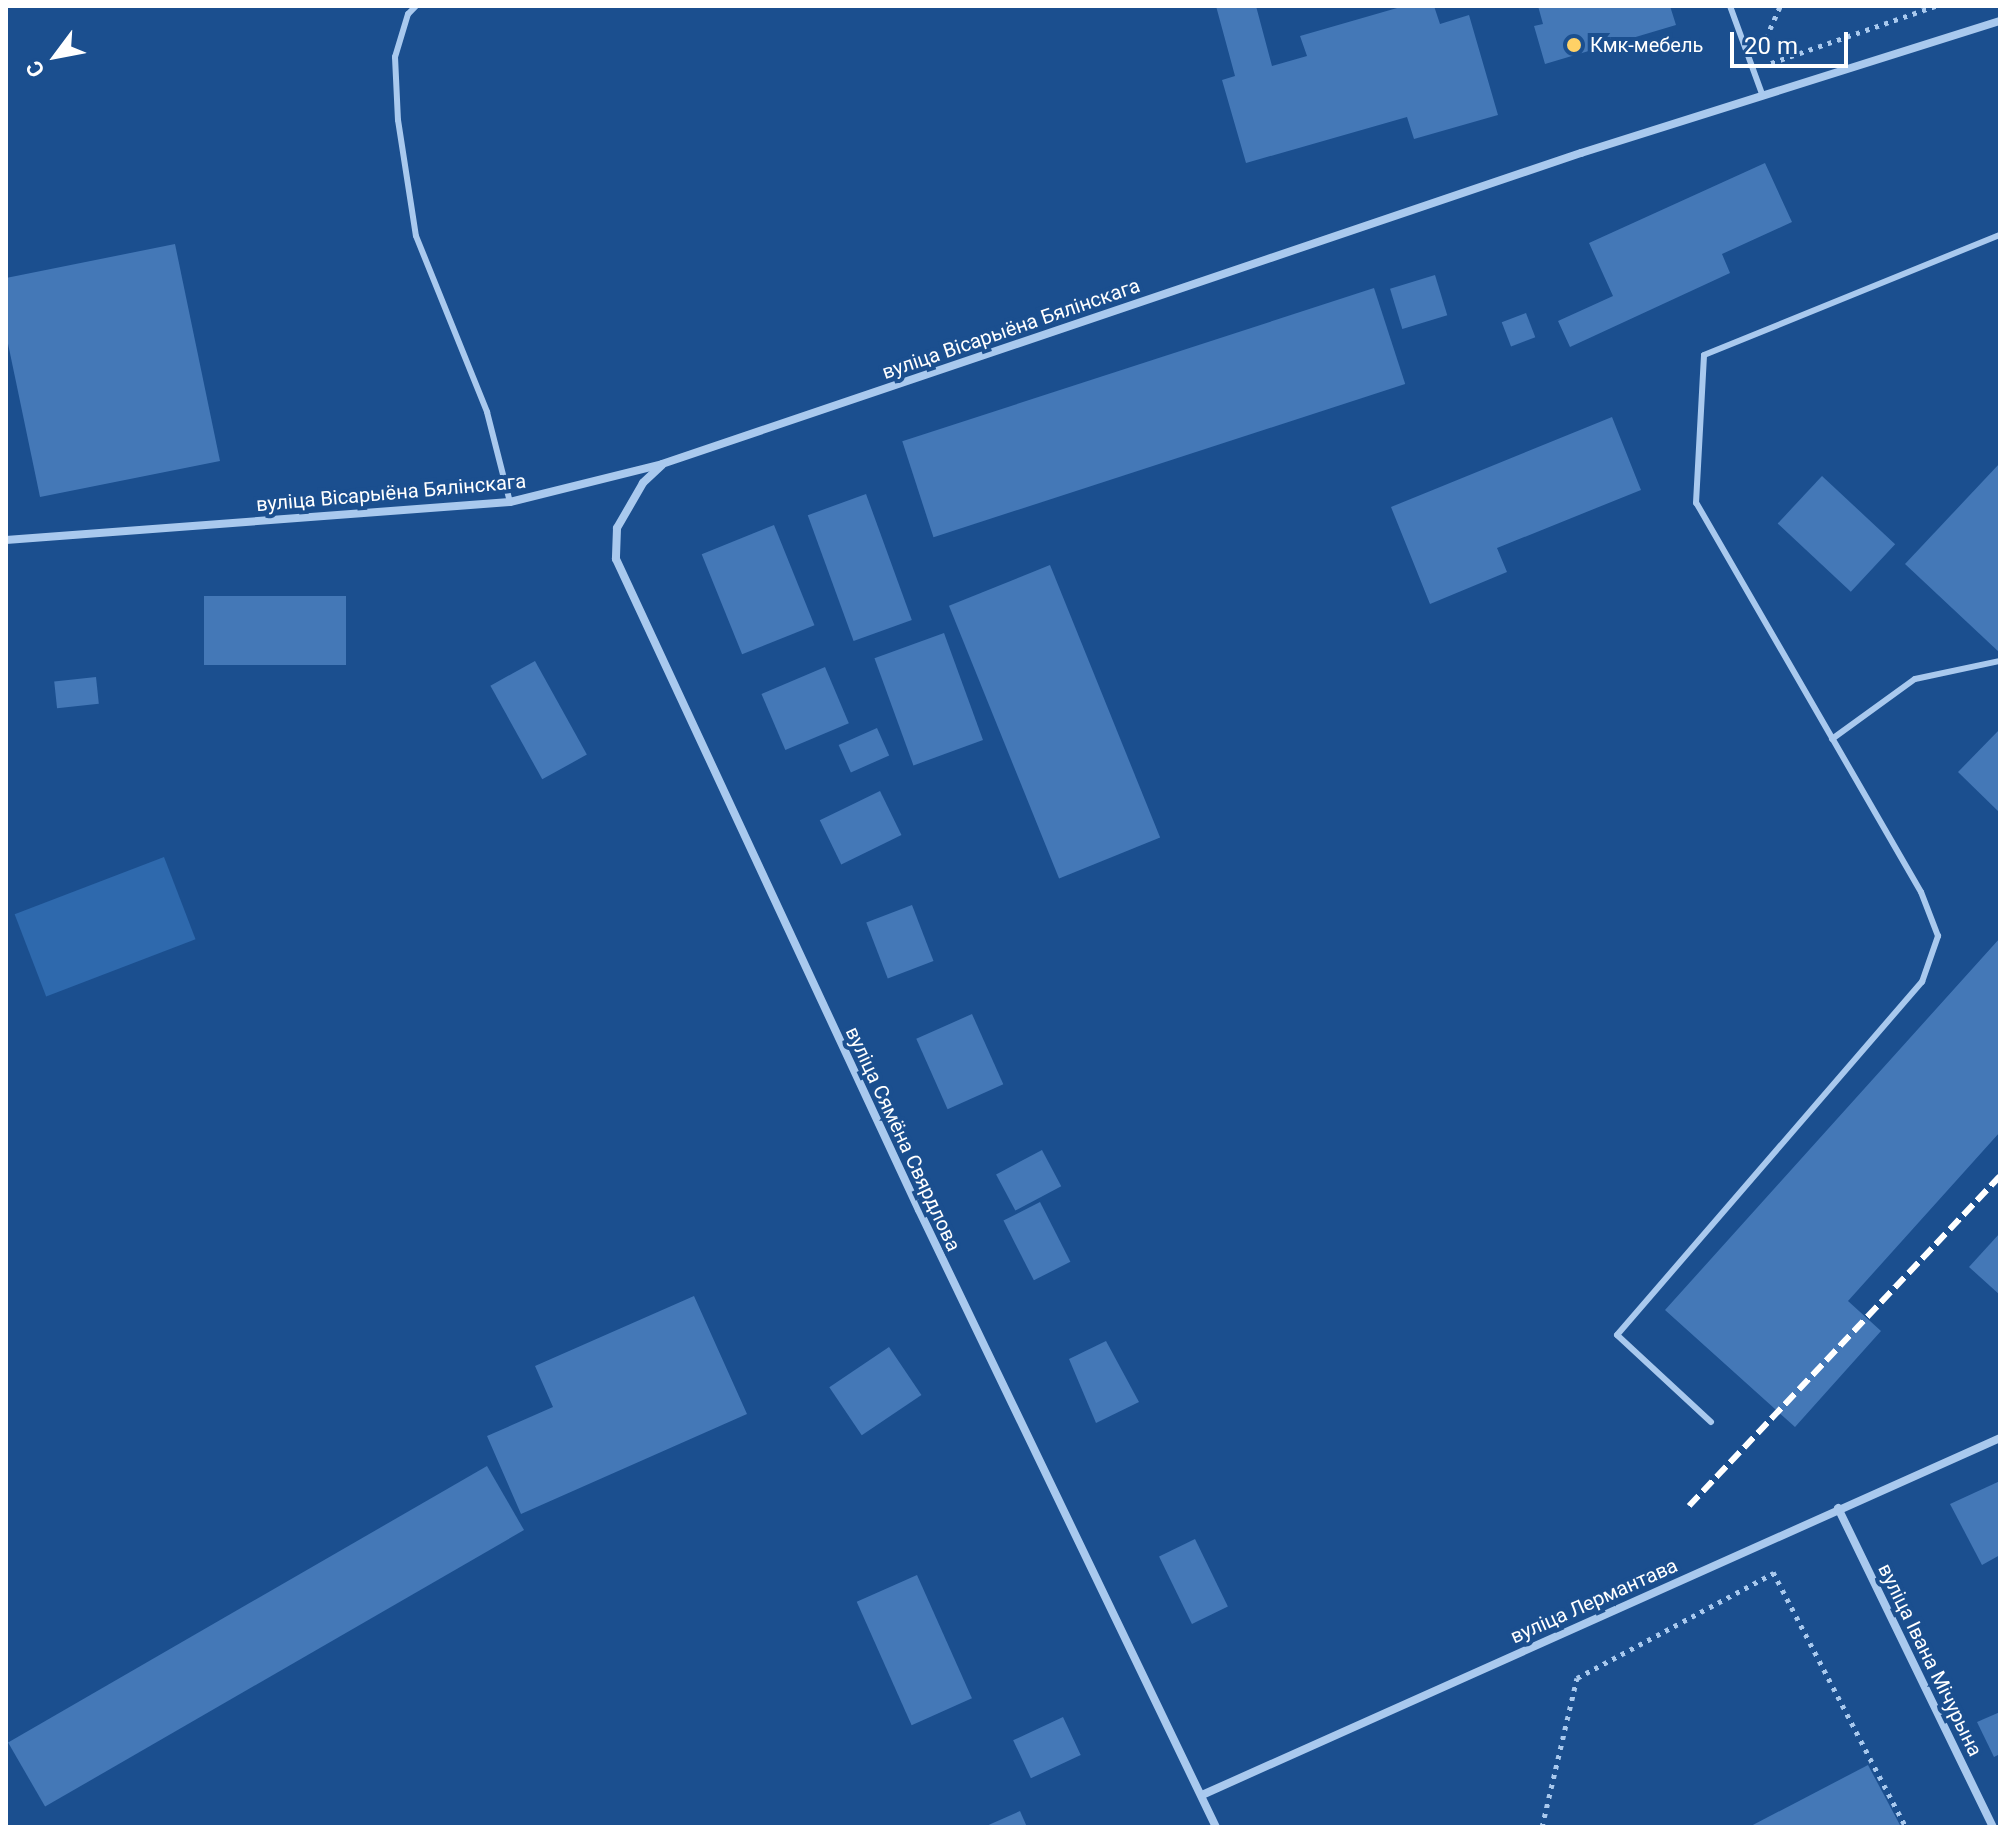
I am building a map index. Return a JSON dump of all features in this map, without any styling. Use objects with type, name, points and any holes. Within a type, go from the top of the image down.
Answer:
[{"type":"street","name":"вуліца Вісарыёна Бялінскага","points":[[6,540],[510,502],[662,464],[1762,94],[2000,21]]},
{"type":"street","name":"вуліца Сямёна Свярдлова","points":[[662,464],[643,483],[617,528],[616,559],[912,1196],[1216,1827]]},
{"type":"street","name":"вуліца Лермантава","points":[[1202,1795],[2000,1438]]},
{"type":"street","name":"вуліца Івана Мічурына","points":[[1838,1508],[1993,1827]]},
{"type":"lane","points":[[416,6],[408,14],[395,57],[398,120],[416,236],[487,412],[510,502]]},
{"type":"lane","points":[[1730,6],[1762,94]]},
{"type":"lane","points":[[1711,1422],[1617,1335],[1922,982],[1938,936],[1921,892],[1696,503],[1704,355],[2000,235]]},
{"type":"lane","points":[[1832,739],[1915,679],[2000,661]]},
{"type":"path","points":[[1752,69],[1780,6]]},
{"type":"path","points":[[1752,69],[1936,6]]},
{"type":"path","points":[[1759,1544],[1906,1827]]},
{"type":"path","points":[[1542,1827],[1577,1678],[1774,1573]]},
{"type":"shaded area","points":[[164,857],[196,939],[46,996],[15,914]]},
{"type":"building","points":[[1216,6],[1256,6],[1272,66],[1307,56],[1300,36],[1404,6],[1434,6],[1440,24],[1469,15],[1498,115],[1414,139],[1407,117],[1246,163],[1222,80],[1235,76]]},
{"type":"building","name":"Кмк-мебель","points":[[1538,6],[1670,6],[1676,25],[1545,64],[1534,26],[1543,24]]},
{"type":"building","points":[[1765,163],[1792,222],[1722,254],[1730,273],[1570,347],[1558,321],[1613,296],[1589,243]]},
{"type":"building","points":[[175,244],[220,461],[40,497],[6,334],[6,278]]},
{"type":"building","points":[[1435,275],[1447,315],[1402,329],[1390,289]]},
{"type":"building","points":[[1374,288],[1405,384],[933,537],[902,441]]},
{"type":"building","points":[[1526,313],[1535,337],[1511,347],[1502,322]]},
{"type":"building","points":[[1612,417],[1641,490],[1497,548],[1507,572],[1430,604],[1391,507]]},
{"type":"building","points":[[2000,463],[2000,653],[1905,564]]},
{"type":"building","points":[[1822,476],[1895,544],[1851,592],[1778,524]]},
{"type":"building","points":[[866,494],[912,620],[854,641],[808,515]]},
{"type":"building","points":[[774,525],[814,625],[742,654],[702,554]]},
{"type":"building","points":[[1050,565],[1160,838],[1059,878],[949,606]]},
{"type":"building","points":[[204,596],[346,596],[346,665],[204,665]]},
{"type":"building","points":[[944,633],[983,740],[913,765],[874,658]]},
{"type":"building","points":[[535,661],[587,755],[542,779],[490,686]]},
{"type":"building","points":[[825,667],[849,723],[785,750],[761,694]]},
{"type":"building","points":[[96,677],[99,704],[57,708],[54,681]]},
{"type":"building","points":[[877,728],[889,755],[851,772],[839,745]]},
{"type":"building","points":[[2000,729],[2000,813],[1958,772]]},
{"type":"building","points":[[880,791],[901,835],[841,864],[820,820]]},
{"type":"building","points":[[912,905],[934,961],[888,979],[866,923]]},
{"type":"building","points":[[2000,938],[2000,1132],[1848,1301],[1881,1331],[1795,1427],[1665,1310]]},
{"type":"building","points":[[972,1014],[1003,1084],[948,1109],[916,1039]]},
{"type":"building","points":[[1042,1150],[1061,1186],[1015,1211],[996,1174]]},
{"type":"building","points":[[1040,1202],[1070,1262],[1034,1280],[1003,1221]]},
{"type":"building","points":[[2000,1233],[2000,1295],[1969,1267]]},
{"type":"building","points":[[694,1296],[747,1414],[521,1514],[487,1436],[553,1407],[535,1366]]},
{"type":"building","points":[[1106,1341],[1139,1402],[1096,1423],[1069,1359]]},
{"type":"building","points":[[889,1347],[921,1395],[862,1435],[829,1387]]},
{"type":"building","points":[[487,1466],[524,1530],[45,1807],[8,1742]]},
{"type":"building","points":[[2000,1481],[2000,1555],[1982,1565],[1950,1504]]},
{"type":"building","points":[[1195,1539],[1228,1606],[1192,1624],[1159,1557]]},
{"type":"building","points":[[917,1575],[972,1698],[912,1725],[857,1602]]},
{"type":"building","points":[[2000,1712],[2000,1754],[1994,1757],[1977,1722]]},
{"type":"building","points":[[1063,1717],[1081,1755],[1031,1778],[1013,1740]]},
{"type":"building","points":[[1868,1765],[1901,1827],[1749,1827]]},
{"type":"building","points":[[1020,1811],[1027,1827],[984,1827]]},
{"type":"railway","points":[[1689,1506],[2000,1176]]},
{"type":"place","name":"Кмк-мебель","points":[[1574,45]]}]
